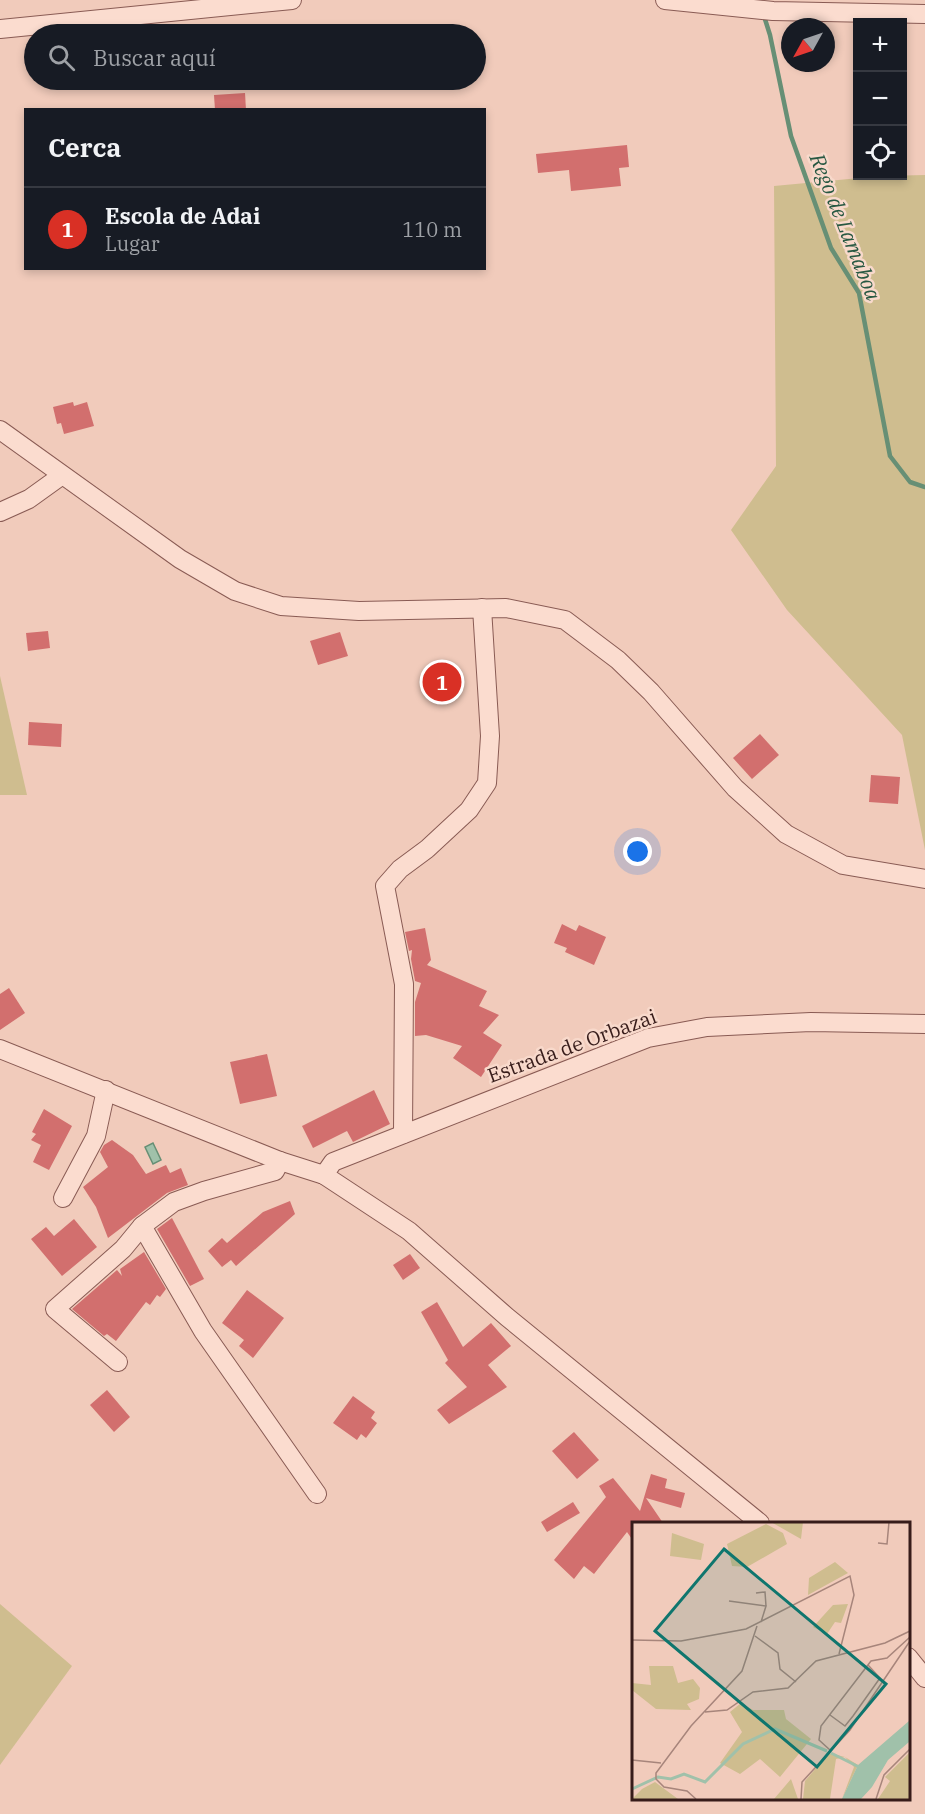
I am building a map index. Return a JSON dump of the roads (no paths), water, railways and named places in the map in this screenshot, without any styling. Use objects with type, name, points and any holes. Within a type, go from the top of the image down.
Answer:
[{"type":"street","points":[[50,24],[292,0]]},
{"type":"street","points":[[665,0],[773,11],[925,14]]},
{"type":"street","points":[[0,29],[24,27]]},
{"type":"street","points":[[0,430],[61,476],[180,559],[236,591],[281,606],[359,611],[506,608],[565,620],[618,660],[651,692],[735,788],[786,834],[843,864],[925,879]]},
{"type":"street","points":[[0,512],[29,499],[61,476]]},
{"type":"street","points":[[403,1134],[404,984],[386,886],[400,869],[427,849],[469,810],[487,783],[490,736],[482,608]]},
{"type":"street","name":"Estrada de Orbazai","points":[[324,1174],[333,1162],[648,1038],[716,1026],[811,1022],[925,1024]]},
{"type":"street","points":[[0,1049],[279,1161],[324,1174],[409,1230],[516,1324],[759,1522]]},
{"type":"street","points":[[63,1198],[96,1136],[106,1090]]},
{"type":"street","points":[[118,1362],[55,1309],[123,1249],[142,1226],[174,1202],[275,1171],[279,1161]]},
{"type":"street","points":[[142,1226],[203,1331],[317,1494]]},
{"type":"street","points":[[910,1658],[925,1678]]},
{"type":"waterway","name":"Rego de Lamaboa","points":[[764,16],[791,136],[831,248],[859,293],[890,456],[910,482],[925,487]]},
{"type":"place","name":"Escola de Adai","points":[[442,682]]}]
